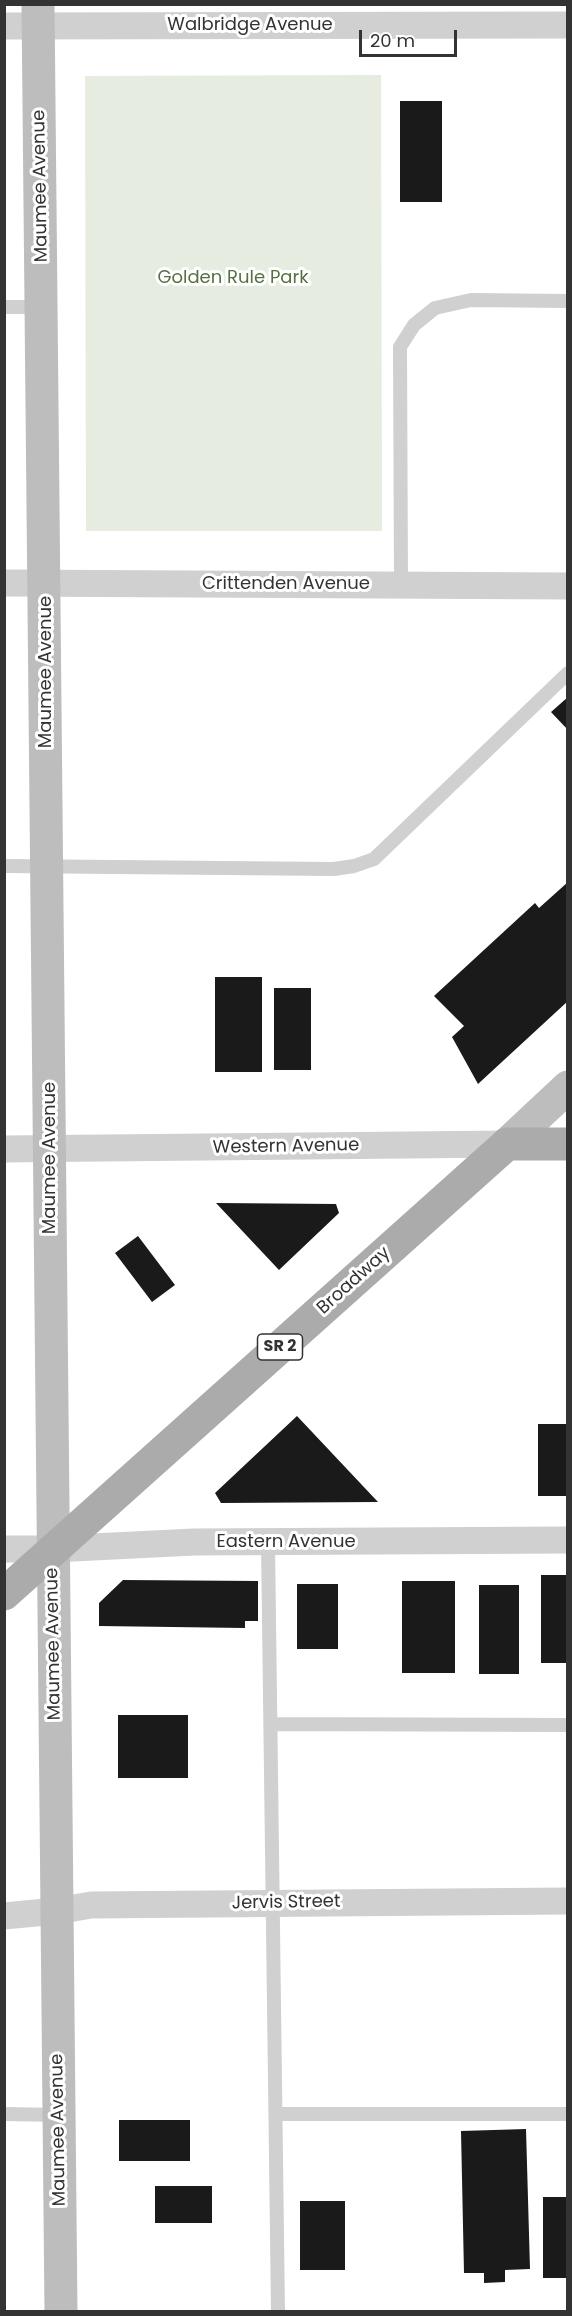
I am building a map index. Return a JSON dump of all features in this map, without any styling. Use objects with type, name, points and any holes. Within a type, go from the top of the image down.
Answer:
[{"type":"main road","name":"Western Avenue","points":[[507,1144],[567,1144]]},
{"type":"main road","name":"Broadway","points":[[4,1594],[507,1144]]},
{"type":"street","name":"Walbridge Avenue","points":[[4,26],[38,15],[567,25]]},
{"type":"street","name":"Maumee Avenue","points":[[38,15],[43,307],[61,2312]]},
{"type":"street","name":"Crittenden Avenue","points":[[4,583],[567,586]]},
{"type":"street","name":"Broadway","points":[[507,1144],[567,1087]]},
{"type":"street","name":"Western Avenue","points":[[4,1149],[507,1144]]},
{"type":"street","name":"Eastern Avenue","points":[[4,1549],[53,1549],[194,1542],[567,1540]]},
{"type":"street","name":"Jervis Street","points":[[4,1916],[91,1905],[567,1901]]},
{"type":"lane","points":[[401,585],[400,347],[414,325],[435,308],[471,300],[567,301]]},
{"type":"lane","points":[[4,307],[43,307]]},
{"type":"lane","points":[[4,866],[334,869],[354,866],[374,859],[567,673]]},
{"type":"lane","points":[[268,1543],[278,2312]]},
{"type":"lane","points":[[271,1724],[567,1725]]},
{"type":"lane","points":[[4,2114],[59,2115]]},
{"type":"lane","points":[[276,2114],[567,2114]]},
{"type":"green space","name":"Golden Rule Park","points":[[381,75],[382,531],[86,531],[85,76]]},
{"type":"building","points":[[400,101],[442,101],[442,202],[400,202]]},
{"type":"building","points":[[568,697],[568,730],[551,712]]},
{"type":"building","points":[[568,882],[568,1001],[478,1084],[452,1037],[464,1026],[434,996],[535,903],[539,908]]},
{"type":"building","points":[[215,977],[262,977],[262,1072],[215,1072]]},
{"type":"building","points":[[274,988],[311,988],[311,1070],[274,1070]]},
{"type":"building","points":[[216,1203],[336,1204],[339,1213],[279,1270]]},
{"type":"building","points":[[138,1236],[175,1285],[152,1302],[115,1253]]},
{"type":"building","points":[[297,1416],[378,1502],[221,1503],[215,1493]]},
{"type":"building","points":[[538,1424],[568,1424],[568,1496],[538,1496]]},
{"type":"building","points":[[541,1575],[568,1575],[568,1663],[541,1663]]},
{"type":"building","points":[[123,1580],[258,1581],[258,1621],[245,1621],[245,1628],[99,1626],[99,1603]]},
{"type":"building","points":[[402,1581],[455,1581],[455,1673],[402,1673]]},
{"type":"building","points":[[297,1584],[338,1584],[338,1649],[297,1649]]},
{"type":"building","points":[[479,1585],[519,1585],[519,1674],[479,1674]]},
{"type":"building","points":[[118,1715],[188,1715],[188,1778],[118,1778]]},
{"type":"building","points":[[119,2120],[190,2120],[190,2161],[119,2161]]},
{"type":"building","points":[[526,2129],[530,2269],[505,2270],[505,2282],[484,2283],[484,2273],[464,2273],[461,2131]]},
{"type":"building","points":[[155,2186],[212,2186],[212,2223],[155,2223]]},
{"type":"building","points":[[543,2197],[568,2197],[568,2278],[543,2278]]},
{"type":"building","points":[[300,2201],[345,2201],[345,2270],[300,2270]]}]
